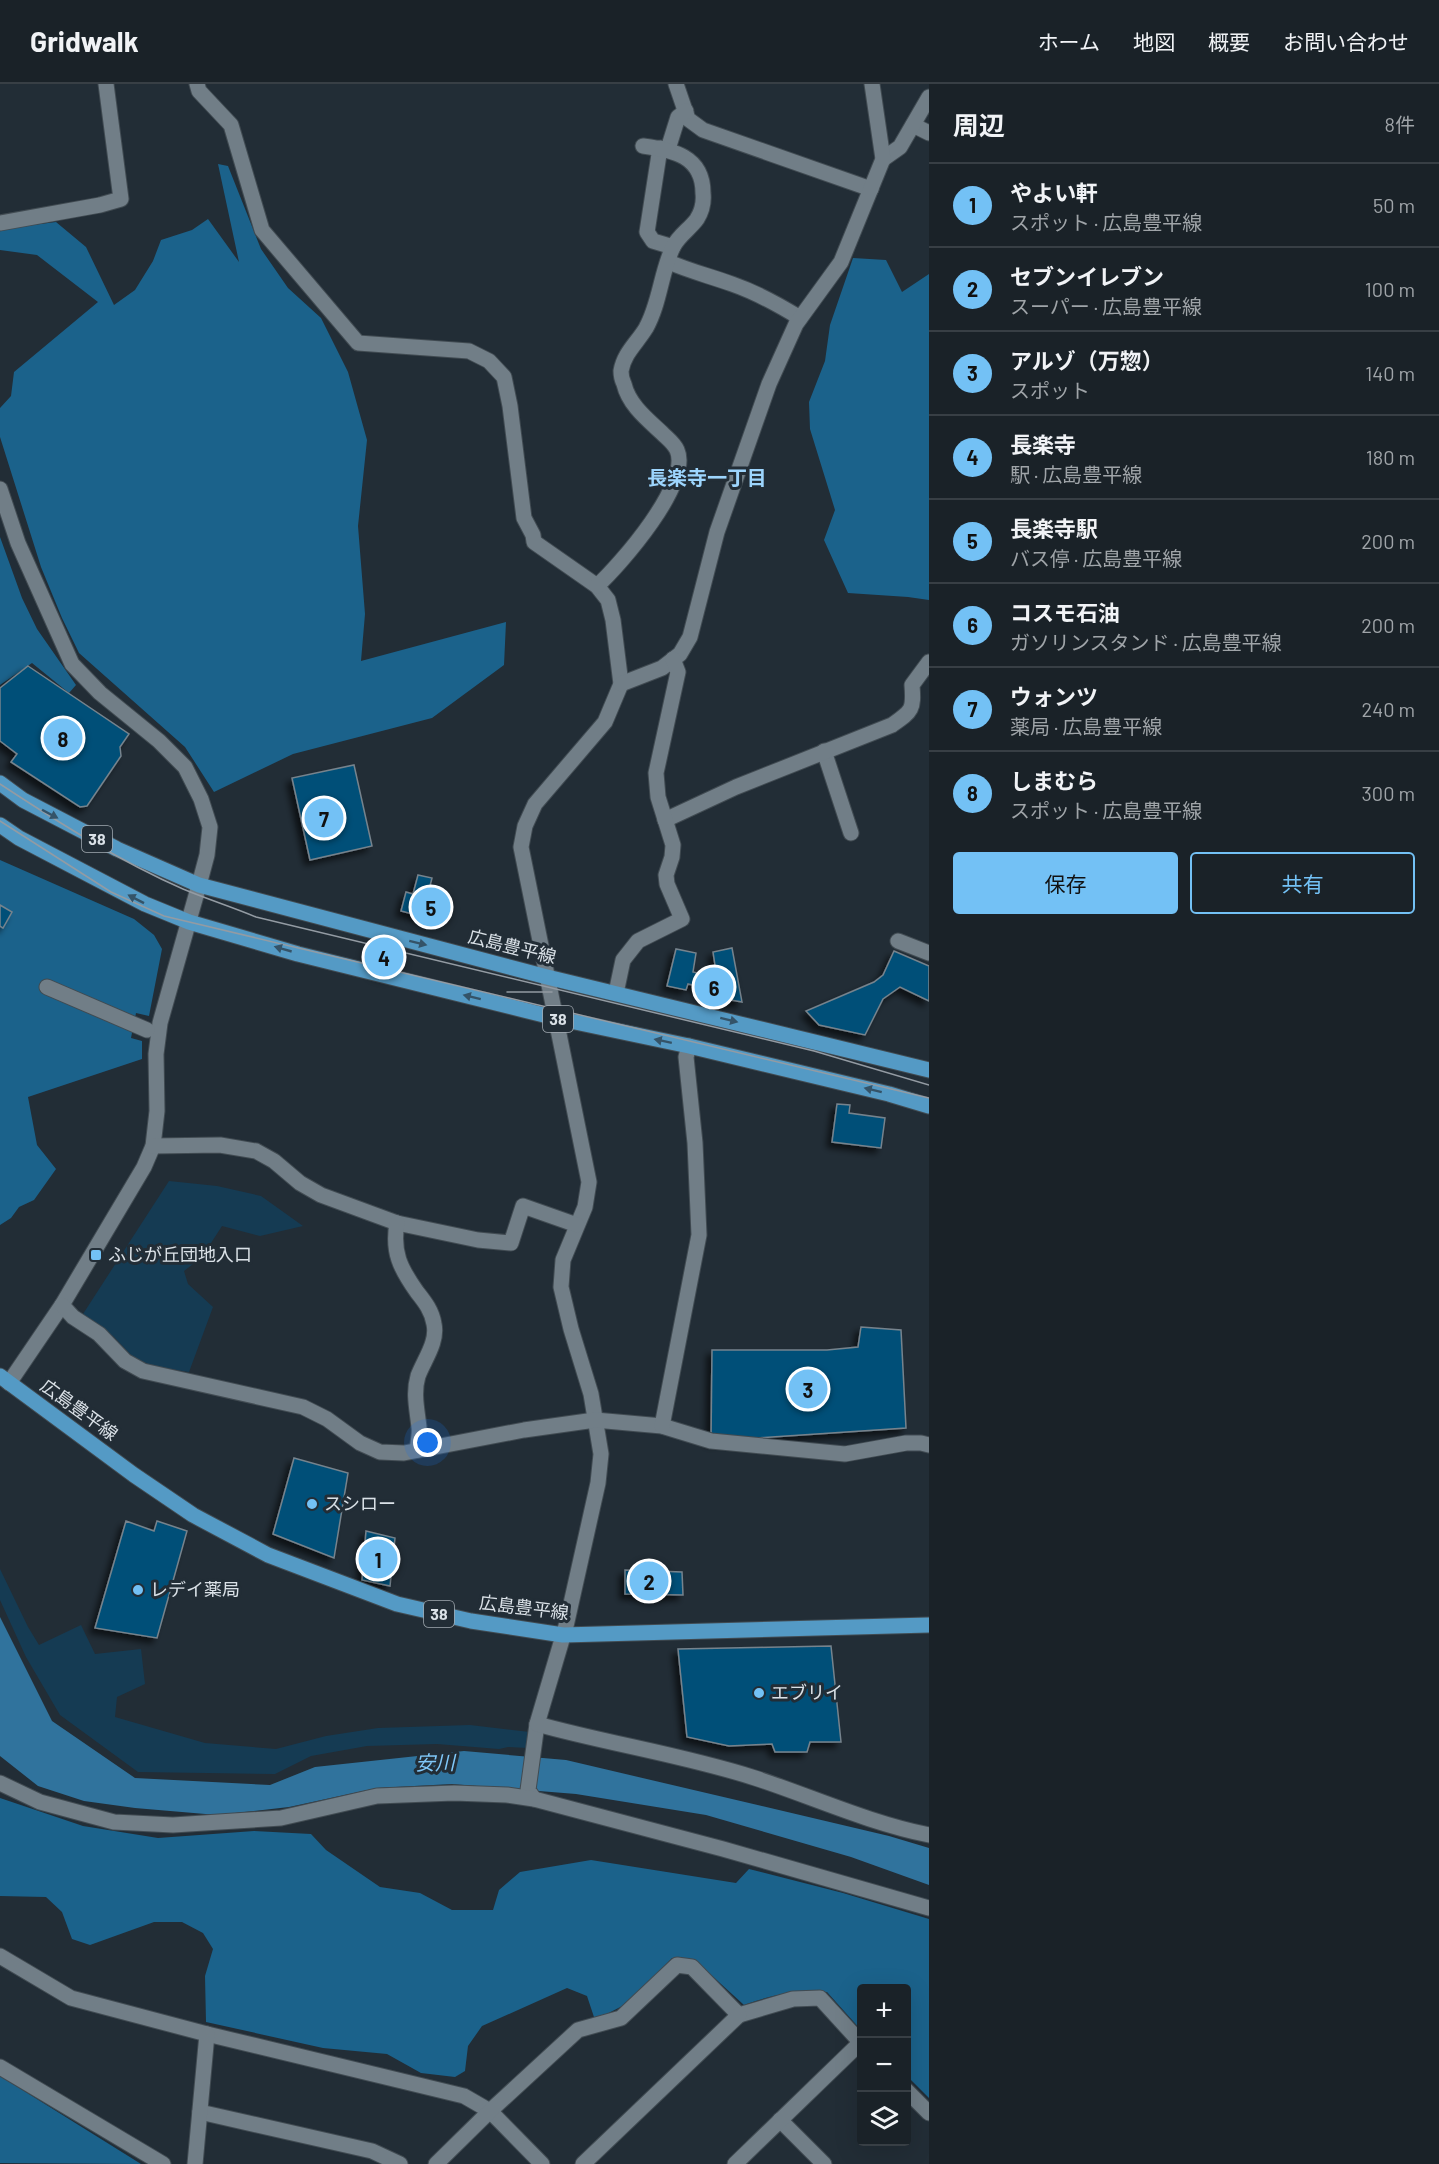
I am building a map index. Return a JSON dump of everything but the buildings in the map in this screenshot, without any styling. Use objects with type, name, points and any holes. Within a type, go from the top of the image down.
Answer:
[{"type":"main road","name":"広島豊平線","points":[[0,783],[23,800],[117,849],[199,885],[547,977],[929,1070]]},
{"type":"main road","name":"38","points":[[0,825],[19,838],[144,904],[189,922],[298,954],[556,1018],[689,1046],[929,1106]]},
{"type":"main road","name":"広島豊平線","points":[[5,1379],[134,1475],[193,1515],[268,1555],[397,1604],[471,1621],[563,1635],[929,1625]]},
{"type":"street","points":[[0,223],[121,199],[106,84]]},
{"type":"street","points":[[197,84],[199,91],[231,125],[262,230],[358,343],[470,351],[489,361],[504,376],[524,518],[534,542],[597,586],[608,600],[613,620],[621,684],[605,722],[535,804],[525,826],[521,847],[589,1182],[585,1207],[563,1260],[561,1287],[591,1394],[601,1454],[598,1483],[563,1635],[537,1727],[531,1795]]},
{"type":"street","points":[[676,84],[688,119],[703,129],[871,189]]},
{"type":"street","points":[[621,684],[662,668],[680,654],[690,637],[717,532],[769,384],[800,318],[841,262],[883,159],[872,84]]},
{"type":"street","points":[[883,159],[900,147],[929,97]]},
{"type":"street","points":[[686,111],[678,117],[664,149],[647,232],[653,241],[692,272],[732,284],[800,318]]},
{"type":"street","points":[[913,125],[929,133]]},
{"type":"street","points":[[597,586],[646,531],[673,486],[679,463],[678,450],[637,410],[625,390],[621,373],[625,357],[646,328],[654,312],[671,254],[697,218],[704,202],[703,184],[695,165],[685,156],[664,149],[643,146]]},
{"type":"street","points":[[0,489],[18,543],[72,664],[100,693],[159,741],[185,767],[201,798],[210,827],[207,855],[160,1023],[156,1054],[157,1111],[153,1146],[144,1167],[62,1305],[5,1379]]},
{"type":"street","points":[[616,993],[623,960],[638,941],[682,919],[667,884],[666,875],[673,845],[658,797],[656,772],[678,672],[673,659]]},
{"type":"street","points":[[665,820],[736,787],[892,725],[908,714],[913,701],[912,685],[929,662]]},
{"type":"street","points":[[824,751],[851,833]]},
{"type":"street","points":[[897,941],[929,953]]},
{"type":"street","points":[[47,987],[147,1030]]},
{"type":"street","points":[[662,1426],[699,1235],[695,1143],[686,1058],[689,1046]]},
{"type":"street","points":[[153,1146],[220,1145],[256,1151],[273,1161],[300,1183],[321,1195],[397,1223],[478,1240],[511,1243],[523,1206],[577,1225]]},
{"type":"street","points":[[397,1223],[394,1241],[400,1262],[411,1283],[431,1310],[435,1327],[430,1353],[418,1376],[415,1395],[419,1430],[417,1450]]},
{"type":"street","points":[[62,1305],[73,1317],[99,1334],[125,1361],[143,1371],[303,1407],[327,1419],[360,1443],[380,1452],[404,1452],[524,1430],[595,1420],[662,1426],[711,1441],[845,1454],[906,1443],[929,1445]]},
{"type":"street","points":[[537,1727],[702,1763],[754,1778],[900,1829],[929,1835]]},
{"type":"street","points":[[0,1783],[40,1802],[114,1822],[174,1825],[281,1818],[377,1796],[454,1792],[531,1795],[929,1908]]},
{"type":"street","points":[[0,1956],[71,1998],[207,2034],[464,2096],[490,2111],[542,2164]]},
{"type":"street","points":[[436,2164],[578,2030],[621,2018],[677,1965],[692,1967],[739,2015]]},
{"type":"street","points":[[584,2164],[739,2015],[793,1999],[820,1998],[857,2039]]},
{"type":"street","points":[[195,2164],[207,2034]]},
{"type":"street","points":[[735,2164],[857,2047]]},
{"type":"street","points":[[0,2067],[163,2164]]},
{"type":"street","points":[[908,2092],[929,2113]]},
{"type":"street","points":[[200,2112],[372,2151],[400,2164]]},
{"type":"street","points":[[780,2120],[824,2164]]},
{"type":"shaded area","points":[[218,164],[228,166],[261,249],[288,288],[321,318],[348,372],[367,440],[358,526],[365,614],[361,661],[506,622],[504,665],[432,718],[293,754],[214,792],[185,747],[79,653],[41,567],[0,437],[0,408],[11,396],[14,372],[98,302],[37,255],[0,250],[0,229],[56,222],[86,247],[114,305],[135,290],[153,261],[161,240],[192,230],[208,219],[239,262]]},
{"type":"shaded area","points":[[853,258],[886,260],[902,292],[929,274],[929,600],[848,593],[824,540],[835,510],[810,429],[809,402],[825,361],[830,325]]},
{"type":"shaded area","points":[[0,537],[22,598],[37,629],[76,685],[69,693],[32,663],[0,685]]},
{"type":"shaded area","points":[[0,860],[134,919],[154,935],[162,949],[149,1016],[136,1013],[131,1038],[142,1041],[142,1059],[28,1097],[37,1145],[56,1169],[34,1200],[19,1207],[11,1218],[0,1225]]},
{"type":"shaded area","points":[[169,1181],[217,1186],[261,1196],[303,1226],[260,1236],[222,1226],[202,1257],[184,1271],[188,1284],[213,1307],[189,1372],[152,1366],[132,1356],[114,1337],[83,1314]]},
{"type":"shaded area","points":[[0,1569],[39,1645],[81,1625],[95,1654],[141,1649],[145,1684],[117,1697],[115,1717],[205,1743],[276,1749],[326,1736],[378,1728],[470,1725],[530,1732],[528,1748],[499,1749],[437,1744],[367,1746],[311,1756],[275,1774],[138,1772],[60,1715],[26,1657],[0,1600]]},
{"type":"shaded area","points":[[0,1798],[83,1826],[158,1838],[254,1831],[311,1834],[326,1850],[380,1887],[420,1893],[452,1910],[493,1910],[499,1890],[520,1872],[591,1860],[736,1883],[749,1869],[843,1893],[929,1919],[929,2098],[911,2080],[911,1984],[857,1984],[857,2026],[827,1992],[805,1991],[785,1994],[744,2005],[697,1962],[672,1958],[630,2002],[595,2020],[587,1996],[567,1988],[482,2026],[468,2046],[465,2071],[455,2077],[421,2073],[387,2054],[323,2048],[206,2022],[205,1976],[213,1949],[203,1933],[182,1922],[154,1922],[90,1945],[72,1939],[62,1912],[46,1897],[0,1896]]},
{"type":"shaded area","points":[[0,2076],[141,2164],[0,2163]]},
{"type":"water","name":"安川","points":[[0,1617],[52,1721],[135,1778],[270,1785],[315,1767],[464,1751],[566,1760],[889,1836],[929,1848],[929,1885],[851,1857],[706,1815],[576,1794],[452,1784],[377,1788],[289,1807],[217,1815],[84,1801],[38,1786],[0,1756]]},
{"type":"tram line","points":[[0,784],[67,827],[159,878],[256,917],[814,1051],[929,1085]]},
{"type":"tram line","points":[[0,821],[111,892],[164,916],[929,1098]]},
{"type":"tram line","points":[[507,992],[552,992]]},
{"type":"place","name":"しまむら","points":[[63,738]]},
{"type":"place","name":"ウォンツ","points":[[324,818]]},
{"type":"place","name":"長楽寺駅","points":[[431,907]]},
{"type":"place","name":"長楽寺","points":[[384,957]]},
{"type":"place","name":"コスモ石油","points":[[714,987]]},
{"type":"place","name":"ふじが丘団地入口","points":[[96,1255]]},
{"type":"place","name":"アルゾ（万惣）","points":[[808,1389]]},
{"type":"place","name":"スシロー","points":[[312,1504]]},
{"type":"place","name":"やよい軒","points":[[378,1559]]},
{"type":"place","name":"セブンイレブン","points":[[649,1581]]},
{"type":"place","name":"レデイ薬局","points":[[138,1590]]},
{"type":"place","name":"エブリイ","points":[[759,1693]]},
{"type":"district","name":"長楽寺一丁目","points":[[707,478]]}]
